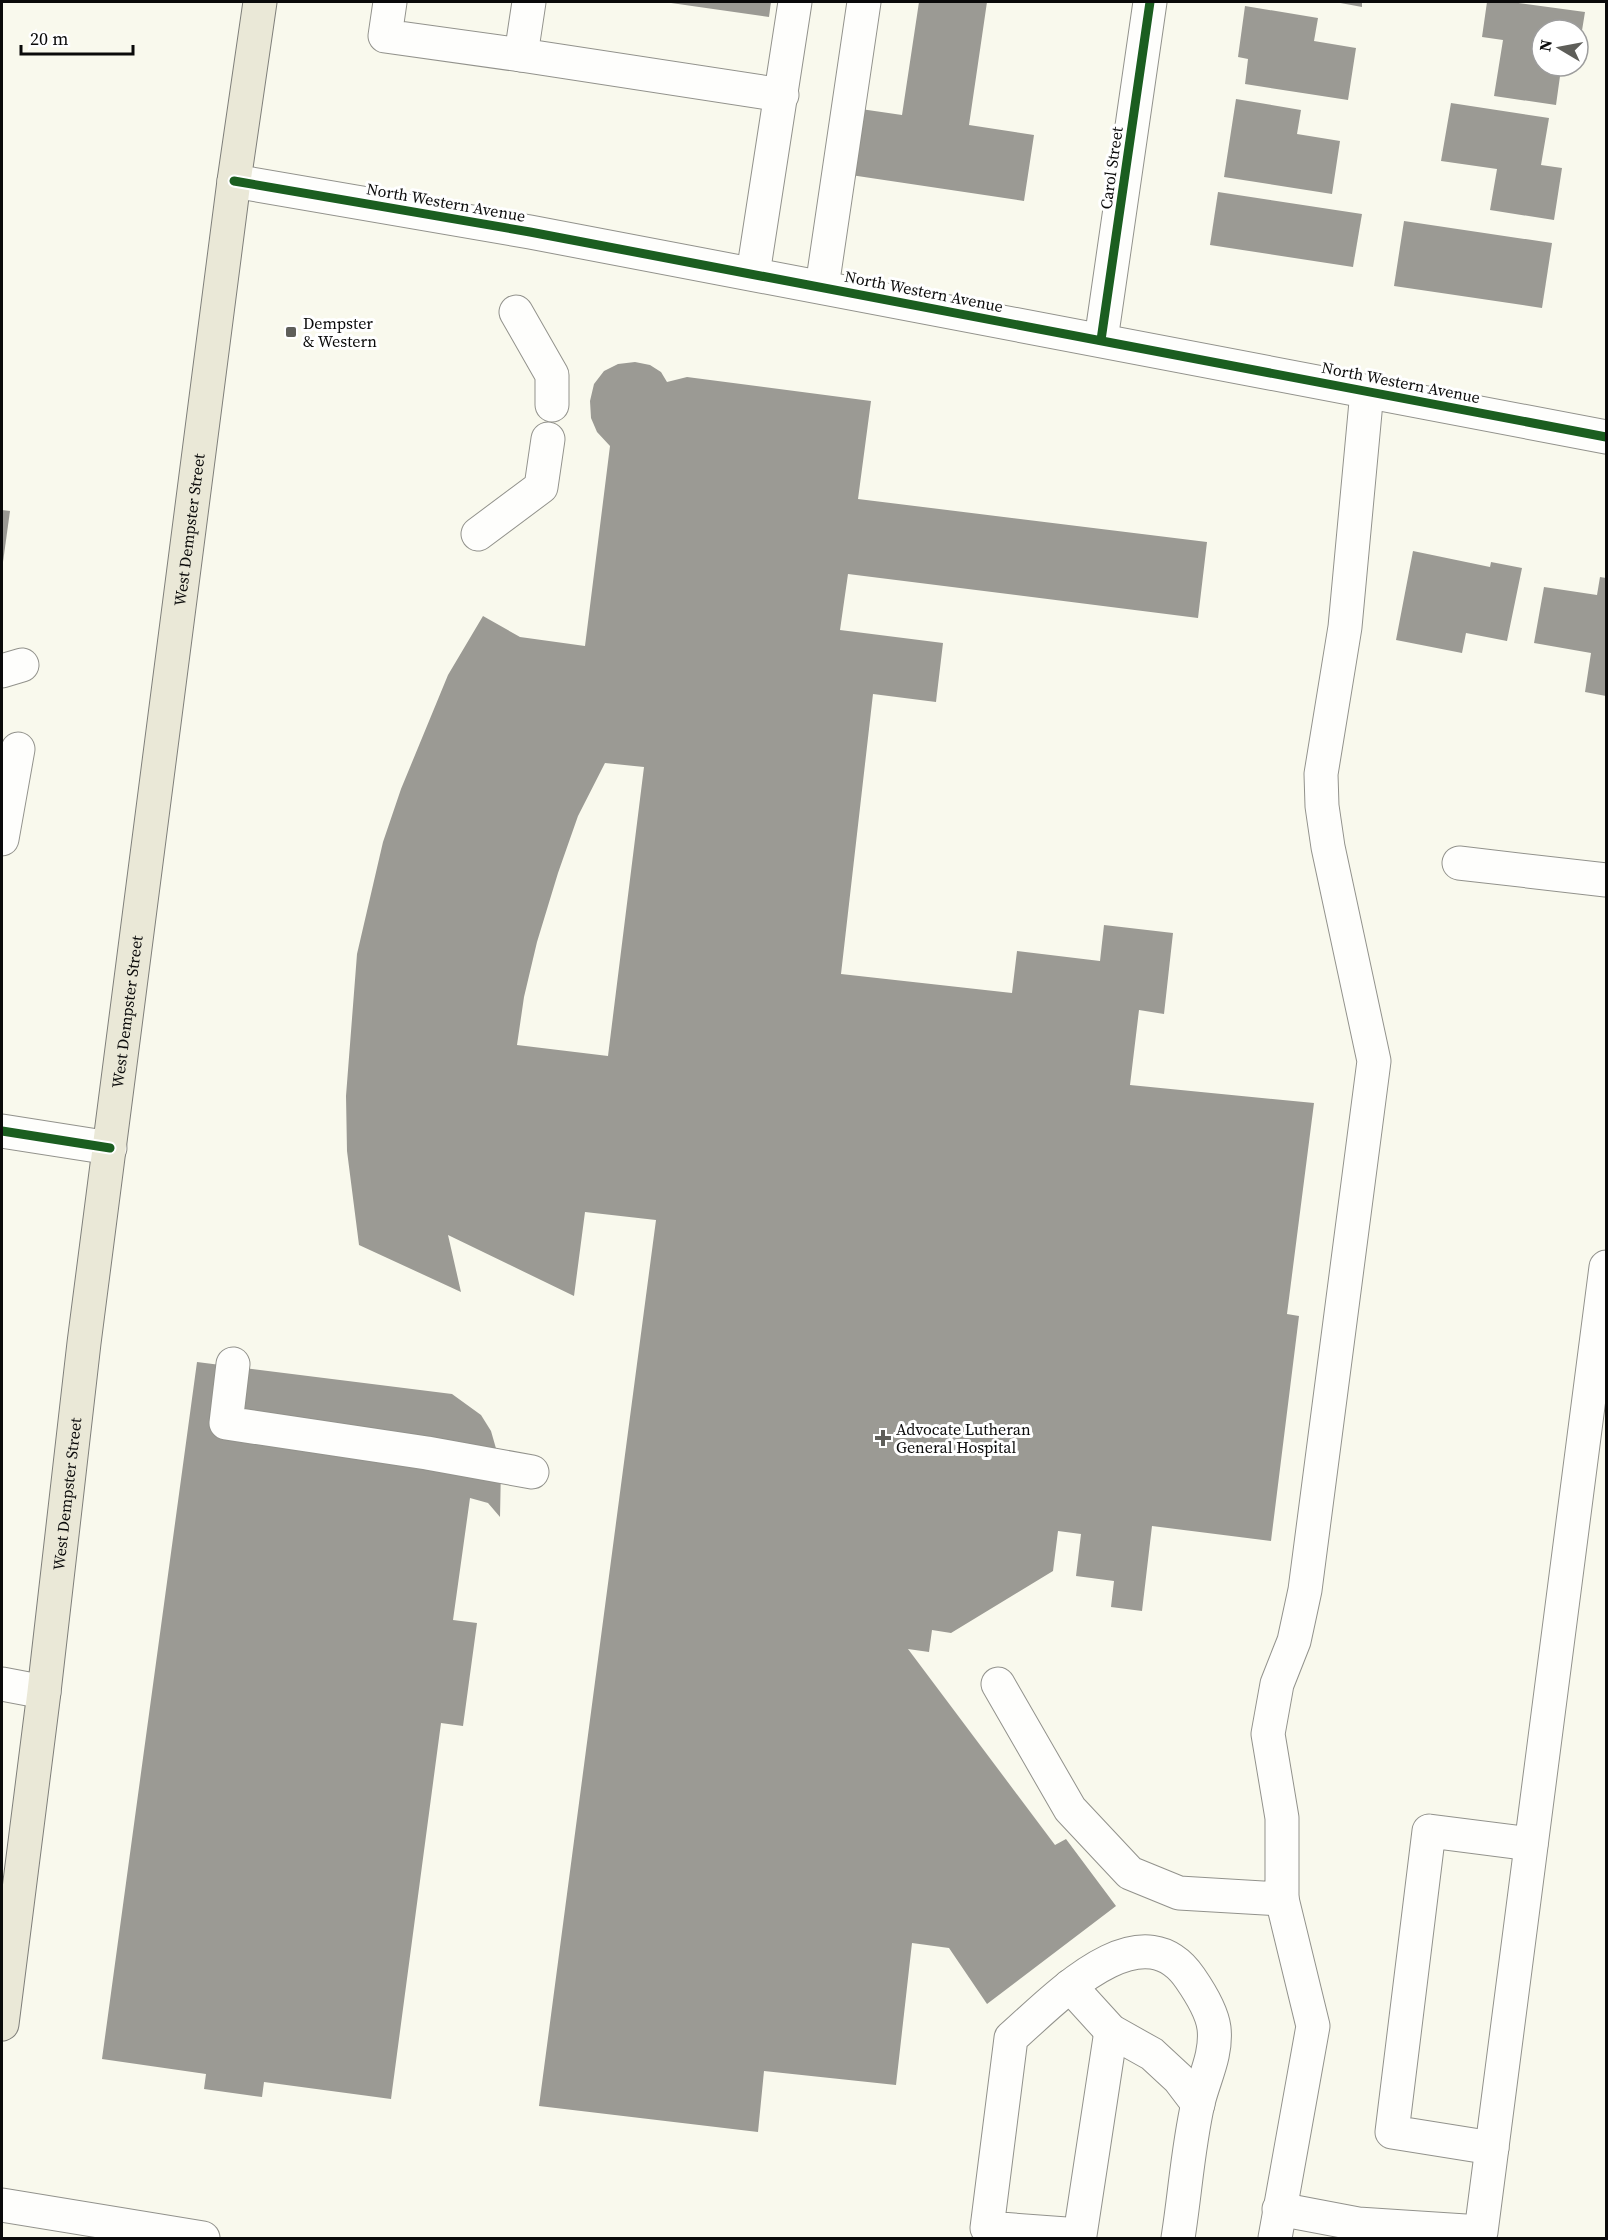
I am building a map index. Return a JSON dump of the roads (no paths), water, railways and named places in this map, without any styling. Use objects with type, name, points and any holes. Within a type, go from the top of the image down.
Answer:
[{"type":"main road","name":"West Dempster Street","points":[[2,2024],[45,1692],[84,1343],[234,181],[260,2]]},
{"type":"street","points":[[390,2],[385,36],[782,95]]},
{"type":"street","points":[[521,55],[529,2]]},
{"type":"street","points":[[753,274],[795,2]]},
{"type":"street","points":[[822,287],[864,2]]},
{"type":"street","name":"Carol Street","points":[[1101,340],[1150,2]]},
{"type":"street","name":"North Western Avenue","points":[[234,181],[753,274],[1606,436]]},
{"type":"street","points":[[516,312],[552,375],[552,405]]},
{"type":"street","points":[[1368,391],[1345,627],[1321,774],[1322,806],[1328,847],[1374,1061],[1305,1590],[1294,1641],[1277,1684],[1268,1734],[1282,1818],[1282,1899],[1313,2026],[1277,2224],[1358,2224],[1481,2232],[1606,1267]]},
{"type":"street","points":[[478,534],[541,487],[548,439]]},
{"type":"street","points":[[2,839],[18,749]]},
{"type":"street","points":[[1459,862],[1606,880]]},
{"type":"street","points":[[2,1131],[110,1148]]},
{"type":"street","points":[[233,1364],[226,1423],[428,1453],[532,1472]]},
{"type":"street","points":[[2,1684],[45,1692]]},
{"type":"street","points":[[998,1684],[1070,1809],[1130,1873],[1179,1893],[1282,1899]]},
{"type":"street","points":[[1492,2148],[1392,2132],[1429,1831],[1531,1844]]},
{"type":"street","points":[[1111,2031],[1080,2235],[987,2228],[1011,2038],[1070,1986],[1121,1954],[1143,1950],[1179,1961],[1198,1989],[1214,2026],[1212,2061],[1198,2103],[1178,2238]]},
{"type":"street","points":[[1070,1986],[1111,2031],[1152,2054],[1179,2079],[1198,2103]]},
{"type":"street","points":[[2,2205],[203,2238]]},
{"type":"place","name":"Dempster & Western","points":[[291,332]]},
{"type":"place","name":"Advocate Lutheran General Hospital","points":[[883,1438]]}]
